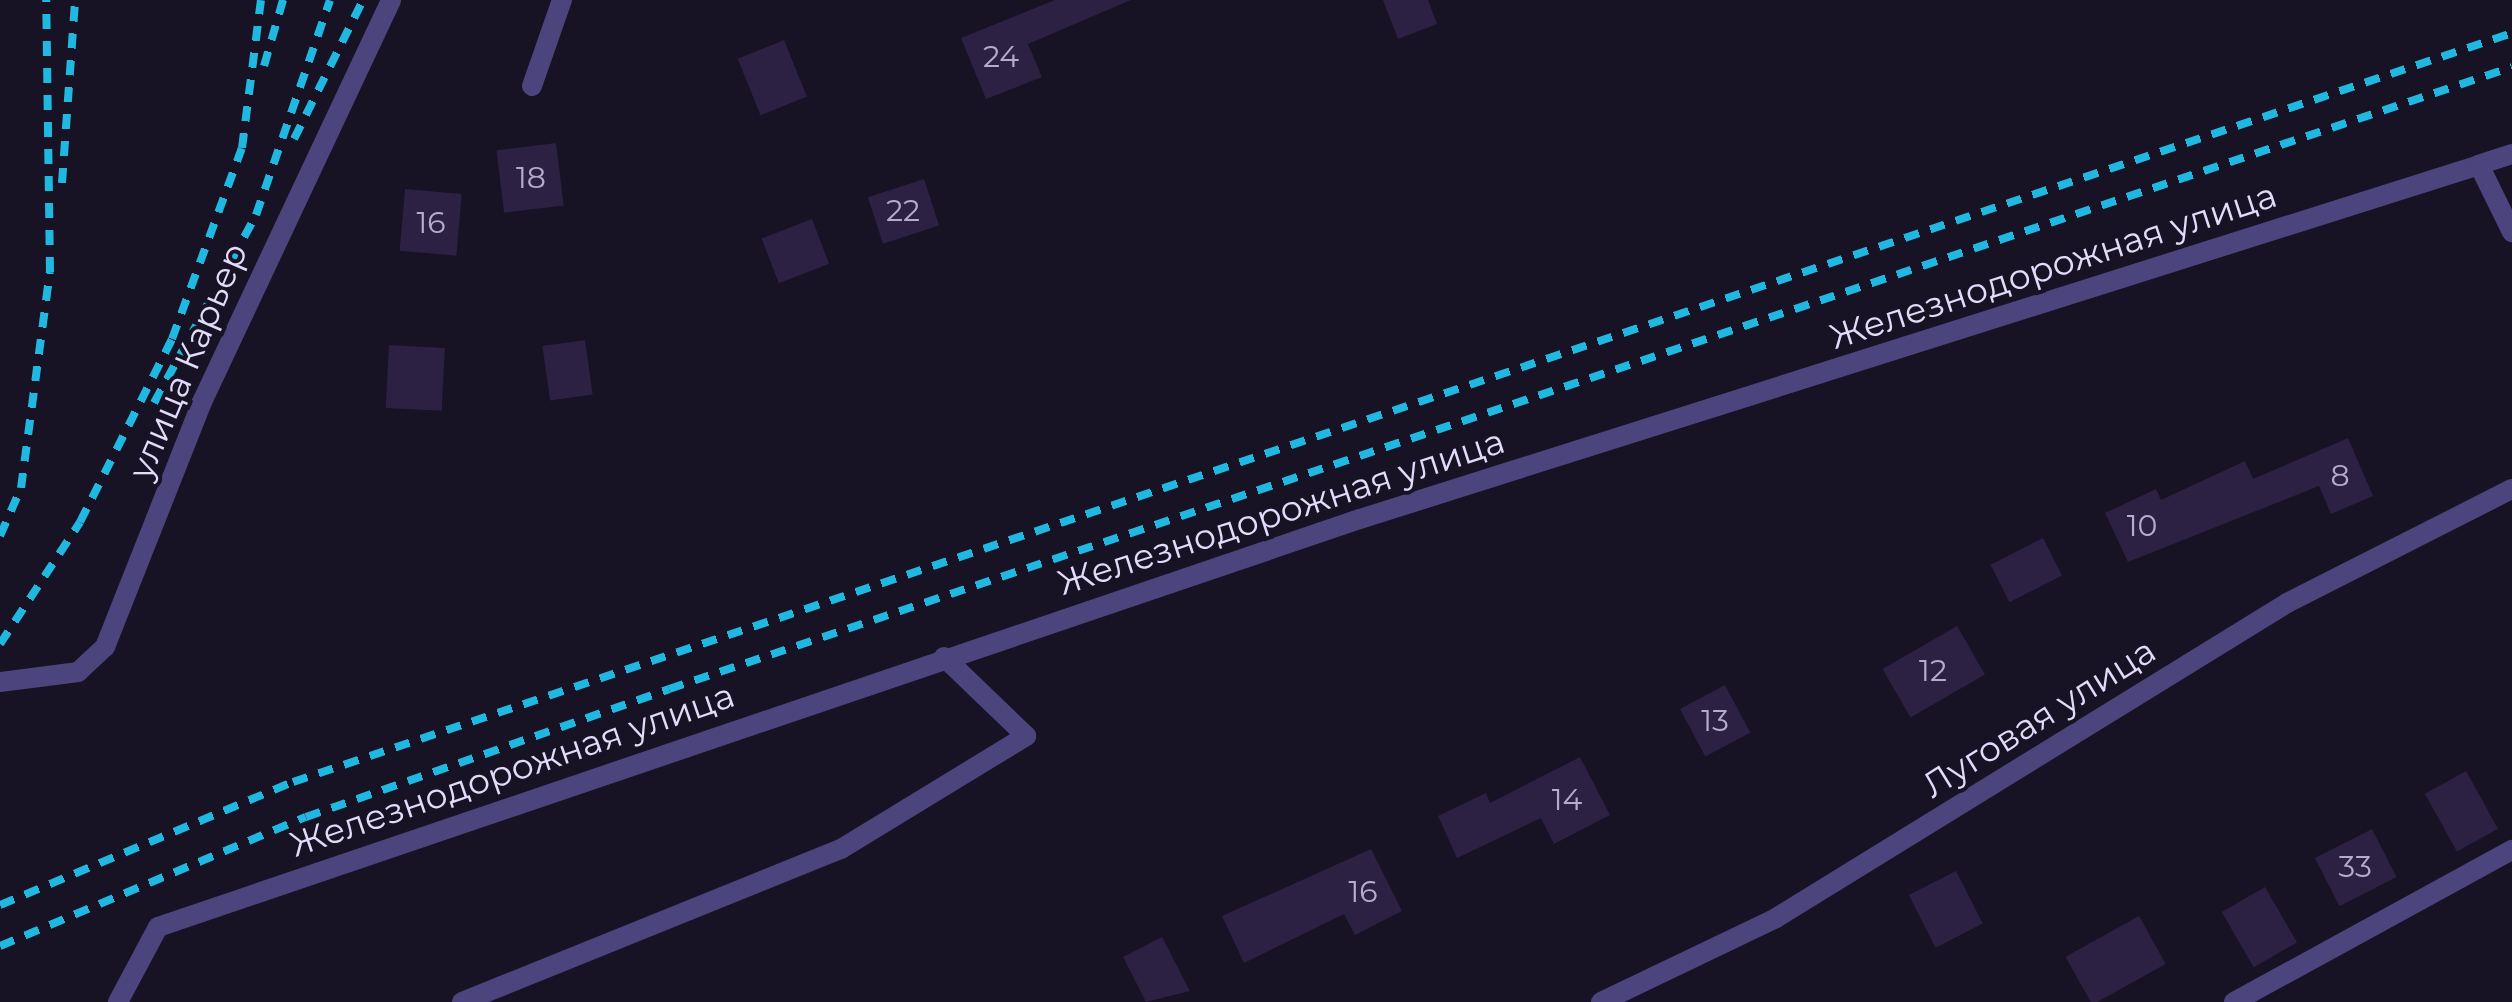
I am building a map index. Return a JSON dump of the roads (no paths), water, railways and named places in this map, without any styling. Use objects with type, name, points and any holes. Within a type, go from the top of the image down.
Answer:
[{"type":"street","name":"улица Карьер","points":[[0,682],[78,672],[105,648],[202,402],[391,0]]},
{"type":"street","points":[[532,86],[562,0]]},
{"type":"street","name":"Железнодорожная улица","points":[[118,1002],[158,928],[944,657],[2512,154]]},
{"type":"street","points":[[2479,165],[2512,232]]},
{"type":"street","name":"Луговая улица","points":[[1601,1002],[1776,918],[2287,603],[2512,489]]},
{"type":"street","points":[[462,1002],[842,849],[1026,736],[944,657]]},
{"type":"street","points":[[2234,1002],[2512,850]]},
{"type":"railway","points":[[0,536],[21,488],[50,272],[46,0]]},
{"type":"railway","points":[[62,183],[75,0]]},
{"type":"railway","points":[[0,644],[80,522],[172,339],[242,148],[261,0]]},
{"type":"railway","points":[[264,66],[283,0]]},
{"type":"railway","points":[[154,403],[256,215],[330,0]]},
{"type":"railway","points":[[294,139],[363,0]]},
{"type":"railway","points":[[0,905],[293,782],[2512,33]]},
{"type":"railway","points":[[0,946],[306,817],[669,689],[2512,67]]}]
